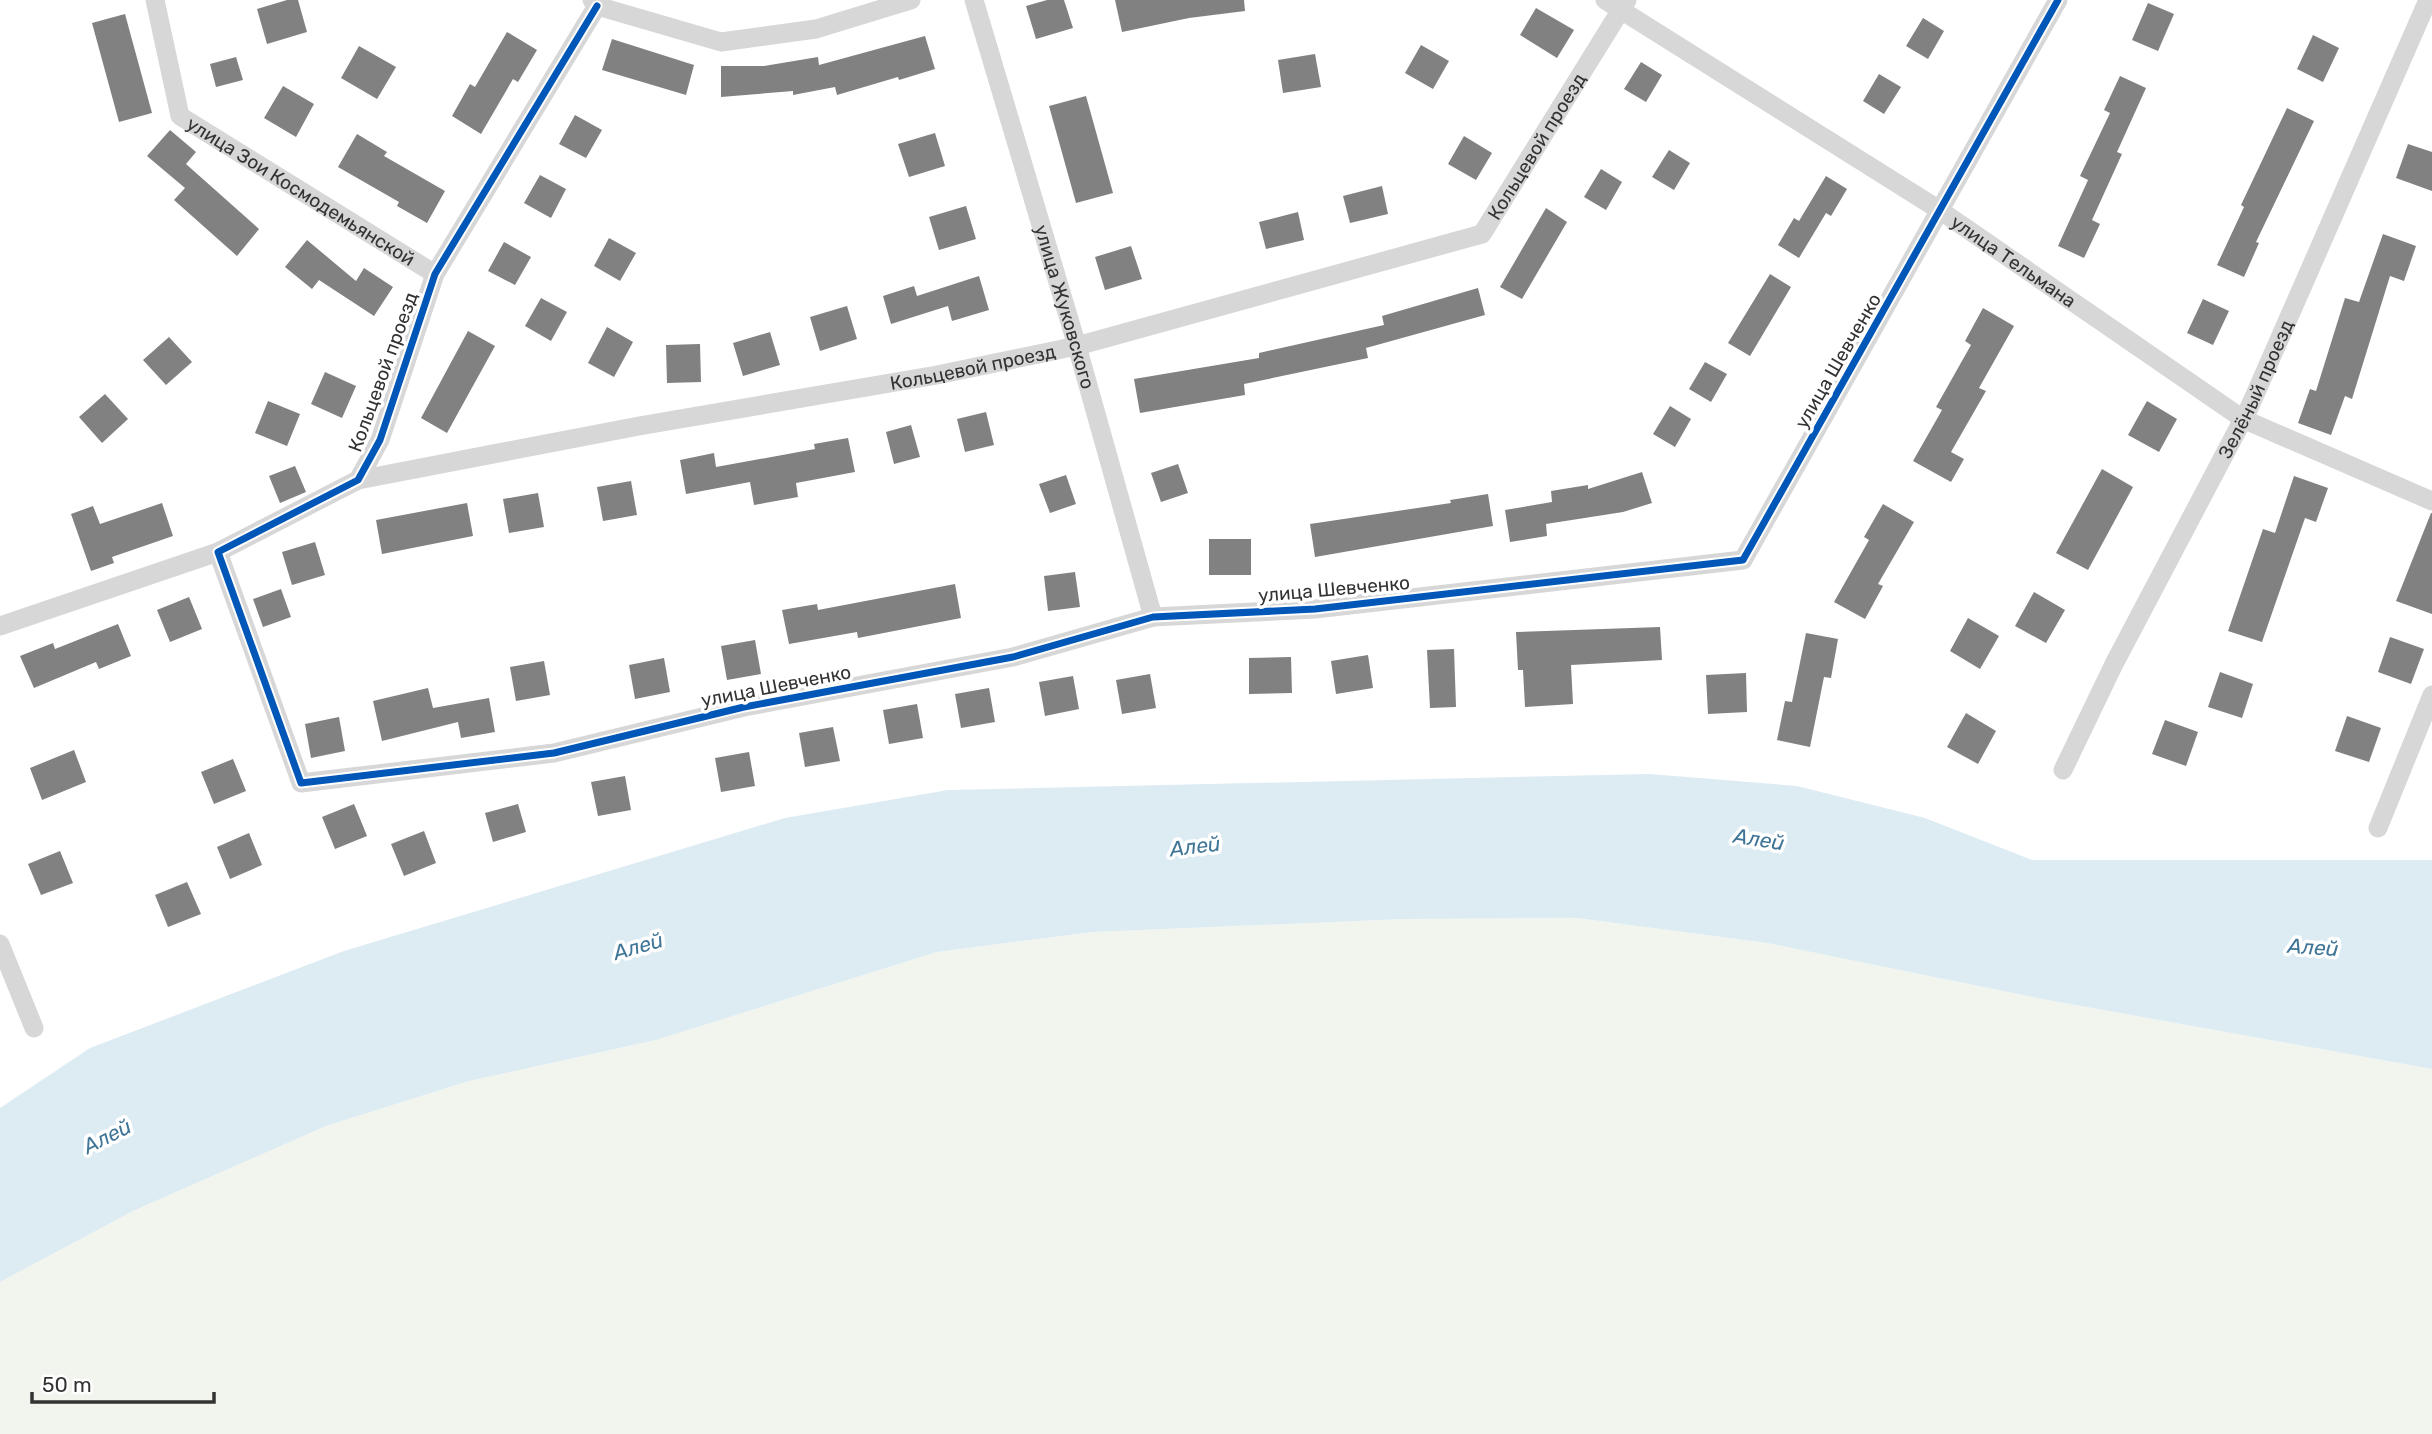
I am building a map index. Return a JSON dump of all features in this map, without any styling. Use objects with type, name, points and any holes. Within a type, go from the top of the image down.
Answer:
[{"type":"street","name":"улица Зои Космодемьянской","points":[[155,0],[180,116],[435,274],[595,3]]},
{"type":"street","points":[[595,3],[721,42],[816,29],[912,0]]},
{"type":"street","name":"улица Жуковского","points":[[974,0],[1077,346],[1153,617]]},
{"type":"street","name":"улица Шевченко","points":[[218,552],[301,783],[554,753],[744,707],[1013,657],[1153,617],[1315,609],[1743,560],[2058,0]]},
{"type":"street","name":"Зелёный проезд","points":[[2063,770],[2114,664],[2243,419],[2428,0]]},
{"type":"street","name":"Кольцевой проезд","points":[[358,480],[639,426],[937,375],[1077,346],[1482,234],[1618,3]]},
{"type":"street","name":"улица Тельмана","points":[[1618,3],[1941,211],[2243,419],[2432,501]]},
{"type":"street","name":"Кольцевой проезд","points":[[358,480],[380,440],[435,274]]},
{"type":"street","points":[[0,626],[218,552],[358,480]]},
{"type":"street","points":[[2378,828],[2432,695]]},
{"type":"street","points":[[0,944],[34,1028]]},
{"type":"shaded area","points":[[1577,918],[1767,943],[2042,999],[2432,1069],[2432,1434],[0,1434],[0,1282],[133,1211],[326,1126],[469,1081],[656,1040],[937,952],[1093,932],[1405,919]]},
{"type":"water","name":"Алей","points":[[1649,774],[1797,786],[1925,818],[2032,860],[2432,860],[2432,1069],[2042,999],[1767,943],[1577,918],[1405,919],[1093,932],[937,952],[656,1040],[469,1081],[326,1126],[133,1211],[0,1282],[0,1108],[90,1048],[344,951],[785,818],[948,790]]},
{"type":"building","points":[[287,0],[298,0],[307,32],[267,44],[257,9]]},
{"type":"building","points":[[1047,0],[1064,0],[1073,28],[1036,39],[1026,6]]},
{"type":"building","points":[[1115,0],[1244,0],[1245,11],[1189,18],[1122,32]]},
{"type":"building","points":[[2148,3],[2174,14],[2158,51],[2132,40]]},
{"type":"building","points":[[1536,8],[1574,30],[1557,58],[1520,35]]},
{"type":"building","points":[[125,14],[152,113],[119,122],[92,23]]},
{"type":"building","points":[[1923,18],[1944,31],[1928,59],[1906,46]]},
{"type":"building","points":[[507,32],[537,50],[518,82],[513,79],[481,134],[452,116],[470,84],[475,87]]},
{"type":"building","points":[[2313,35],[2339,48],[2323,82],[2297,69]]},
{"type":"building","points":[[925,36],[935,69],[899,80],[898,77],[837,95],[835,87],[793,95],[793,91],[721,97],[721,66],[764,66],[818,57],[819,65]]},
{"type":"building","points":[[612,39],[694,65],[686,95],[602,70]]},
{"type":"building","points":[[1421,45],[1449,61],[1433,89],[1405,73]]},
{"type":"building","points":[[359,46],[396,67],[377,99],[341,78]]},
{"type":"building","points":[[1315,54],[1321,87],[1283,93],[1278,60]]},
{"type":"building","points":[[236,57],[243,80],[216,87],[210,64]]},
{"type":"building","points":[[1641,62],[1662,75],[1646,102],[1624,89]]},
{"type":"building","points":[[1879,74],[1901,87],[1884,114],[1863,101]]},
{"type":"building","points":[[2120,76],[2146,88],[2117,152],[2122,154],[2092,220],[2100,224],[2084,258],[2058,246],[2088,180],[2080,176],[2110,113],[2104,110]]},
{"type":"building","points":[[283,86],[314,104],[296,137],[264,118]]},
{"type":"building","points":[[1086,96],[1113,193],[1076,203],[1049,106]]},
{"type":"building","points":[[2287,108],[2314,121],[2256,242],[2259,243],[2244,277],[2217,265],[2244,207],[2241,205]]},
{"type":"building","points":[[575,115],[602,130],[586,158],[559,144]]},
{"type":"building","points":[[170,130],[196,152],[186,164],[259,229],[237,256],[174,200],[185,188],[147,156]]},
{"type":"building","points":[[935,133],[945,166],[909,177],[898,144]]},
{"type":"building","points":[[357,134],[387,152],[384,156],[445,191],[427,223],[397,206],[399,202],[338,167]]},
{"type":"building","points":[[1464,136],[1492,153],[1476,180],[1448,164]]},
{"type":"building","points":[[2408,144],[2432,152],[2432,191],[2396,178]]},
{"type":"building","points":[[1669,150],[1690,163],[1674,190],[1652,177]]},
{"type":"building","points":[[1601,169],[1622,182],[1606,210],[1584,197]]},
{"type":"building","points":[[540,175],[566,189],[551,218],[524,203]]},
{"type":"building","points":[[1826,176],[1847,189],[1831,216],[1826,213],[1799,258],[1778,245],[1794,218],[1799,221]]},
{"type":"building","points":[[1382,186],[1388,214],[1350,223],[1343,196]]},
{"type":"building","points":[[966,206],[976,239],[939,250],[929,217]]},
{"type":"building","points":[[1546,208],[1567,222],[1522,299],[1500,287]]},
{"type":"building","points":[[1298,212],[1304,240],[1266,249],[1259,222]]},
{"type":"building","points":[[2383,234],[2416,246],[2404,281],[2390,276],[2352,399],[2345,396],[2331,435],[2298,423],[2310,389],[2316,391],[2345,298],[2359,302]]},
{"type":"building","points":[[609,238],[636,253],[620,281],[594,266]]},
{"type":"building","points":[[307,240],[356,281],[364,268],[393,287],[374,316],[319,280],[312,289],[285,267]]},
{"type":"building","points":[[504,242],[531,257],[515,285],[488,271]]},
{"type":"building","points":[[1131,246],[1142,279],[1105,290],[1095,257]]},
{"type":"building","points":[[1770,274],[1791,287],[1750,356],[1728,343]]},
{"type":"building","points":[[979,276],[989,310],[952,321],[948,306],[891,324],[883,296],[914,286],[917,296]]},
{"type":"building","points":[[1478,288],[1485,315],[1366,348],[1368,358],[1244,384],[1245,395],[1140,413],[1134,379],[1259,358],[1259,353],[1384,325],[1382,316]]},
{"type":"building","points":[[541,298],[567,312],[551,341],[525,326]]},
{"type":"building","points":[[2203,299],[2229,311],[2213,345],[2187,333]]},
{"type":"building","points":[[847,306],[857,339],[820,351],[810,317]]},
{"type":"building","points":[[1983,308],[2014,326],[1979,388],[1986,391],[1951,452],[1964,459],[1951,482],[1913,461],[1942,410],[1936,407],[1971,345],[1965,341]]},
{"type":"building","points":[[607,327],[633,342],[614,377],[588,363]]},
{"type":"building","points":[[468,331],[495,346],[447,433],[421,418]]},
{"type":"building","points":[[770,332],[780,365],[743,376],[733,343]]},
{"type":"building","points":[[169,337],[192,362],[166,385],[143,360]]},
{"type":"building","points":[[700,344],[701,382],[667,383],[666,345]]},
{"type":"building","points":[[1705,362],[1727,374],[1711,402],[1689,389]]},
{"type":"building","points":[[325,372],[356,386],[342,418],[311,404]]},
{"type":"building","points":[[105,394],[128,419],[102,443],[79,417]]},
{"type":"building","points":[[268,401],[300,414],[287,446],[255,433]]},
{"type":"building","points":[[2147,401],[2177,419],[2159,452],[2128,435]]},
{"type":"building","points":[[1670,406],[1691,419],[1675,447],[1653,434]]},
{"type":"building","points":[[986,412],[994,445],[965,452],[957,419]]},
{"type":"building","points":[[911,425],[920,457],[894,464],[886,432]]},
{"type":"building","points":[[848,438],[855,472],[796,483],[798,497],[754,505],[750,482],[686,494],[680,460],[714,453],[716,467],[815,449],[814,444]]},
{"type":"building","points":[[1178,464],[1188,493],[1161,502],[1151,473]]},
{"type":"building","points":[[295,466],[306,492],[280,503],[269,476]]},
{"type":"building","points":[[2102,469],[2133,487],[2088,570],[2056,553]]},
{"type":"building","points":[[1642,472],[1652,503],[1623,512],[1546,524],[1547,536],[1510,542],[1505,510],[1552,502],[1551,491],[1588,485],[1588,489]]},
{"type":"building","points":[[1066,475],[1076,504],[1050,513],[1039,484]]},
{"type":"building","points":[[2294,476],[2328,488],[2316,522],[2305,518],[2262,642],[2228,631],[2263,529],[2275,533]]},
{"type":"building","points":[[631,481],[637,515],[603,521],[597,487]]},
{"type":"building","points":[[538,493],[544,527],[509,533],[503,499]]},
{"type":"building","points":[[1488,494],[1493,526],[1315,557],[1310,524],[1451,503],[1450,500]]},
{"type":"building","points":[[162,503],[173,536],[112,557],[114,563],[91,571],[71,514],[93,506],[100,524]]},
{"type":"building","points":[[467,503],[473,536],[382,554],[376,520]]},
{"type":"building","points":[[1883,504],[1914,522],[1878,584],[1883,586],[1865,619],[1834,602],[1869,540],[1864,537]]},
{"type":"building","points":[[2432,513],[2432,614],[2396,601]]},
{"type":"building","points":[[1209,539],[1251,539],[1251,575],[1209,575]]},
{"type":"building","points":[[315,542],[325,575],[292,585],[282,552]]},
{"type":"building","points":[[1075,572],[1080,607],[1048,611],[1044,576]]},
{"type":"building","points":[[955,584],[961,618],[858,638],[857,632],[789,644],[782,610],[817,604],[818,610]]},
{"type":"building","points":[[281,589],[291,617],[263,627],[253,599]]},
{"type":"building","points":[[2034,592],[2065,610],[2046,643],[2015,626]]},
{"type":"building","points":[[189,597],[202,629],[170,642],[157,610]]},
{"type":"building","points":[[1968,618],[1999,636],[1980,669],[1950,651]]},
{"type":"building","points":[[118,624],[131,656],[99,669],[96,662],[34,688],[20,656],[53,643],[55,649]]},
{"type":"building","points":[[1660,627],[1662,660],[1571,665],[1573,704],[1525,707],[1523,670],[1518,670],[1516,632]]},
{"type":"building","points":[[1806,633],[1838,639],[1831,678],[1824,677],[1810,747],[1777,740],[1785,701],[1792,702]]},
{"type":"building","points":[[2390,637],[2424,649],[2411,684],[2378,672]]},
{"type":"building","points":[[755,640],[761,674],[727,680],[721,646]]},
{"type":"building","points":[[1454,649],[1456,707],[1430,708],[1427,650]]},
{"type":"building","points":[[1368,655],[1373,688],[1336,694],[1331,661]]},
{"type":"building","points":[[1291,657],[1292,693],[1249,694],[1249,658]]},
{"type":"building","points":[[664,658],[670,692],[635,699],[629,665]]},
{"type":"building","points":[[544,661],[550,695],[516,701],[510,667]]},
{"type":"building","points":[[2220,672],[2253,684],[2242,718],[2208,707]]},
{"type":"building","points":[[1746,673],[1747,712],[1708,714],[1706,675]]},
{"type":"building","points":[[1150,674],[1156,708],[1122,714],[1116,680]]},
{"type":"building","points":[[1073,676],[1079,709],[1045,716],[1039,682]]},
{"type":"building","points":[[428,688],[433,708],[489,698],[495,732],[461,738],[458,722],[382,741],[373,701]]},
{"type":"building","points":[[989,688],[995,722],[961,728],[955,694]]},
{"type":"building","points":[[917,704],[923,738],[889,744],[883,710]]},
{"type":"building","points":[[1966,713],[1996,731],[1978,764],[1947,747]]},
{"type":"building","points":[[2347,716],[2381,728],[2369,762],[2335,751]]},
{"type":"building","points":[[339,717],[345,751],[311,758],[305,724]]},
{"type":"building","points":[[2165,720],[2198,732],[2186,766],[2152,754]]},
{"type":"building","points":[[833,727],[840,761],[805,767],[799,733]]},
{"type":"building","points":[[74,750],[86,782],[42,800],[30,768]]},
{"type":"building","points":[[749,752],[755,786],[721,792],[715,758]]},
{"type":"building","points":[[233,759],[246,791],[214,804],[201,772]]},
{"type":"building","points":[[625,776],[631,810],[598,816],[591,782]]},
{"type":"building","points":[[354,804],[367,836],[335,849],[322,817]]},
{"type":"building","points":[[518,804],[526,832],[493,842],[485,813]]},
{"type":"building","points":[[424,831],[436,863],[404,876],[391,844]]},
{"type":"building","points":[[249,833],[262,865],[230,879],[217,847]]},
{"type":"building","points":[[60,851],[73,883],[41,895],[28,864]]},
{"type":"building","points":[[187,882],[201,914],[168,927],[155,895]]},
{"type":"cycle path","points":[[597,6],[435,274],[380,440],[358,480],[218,552],[301,783],[554,753],[744,707],[1013,657],[1153,617],[1315,609],[1743,560],[2058,0]]}]
